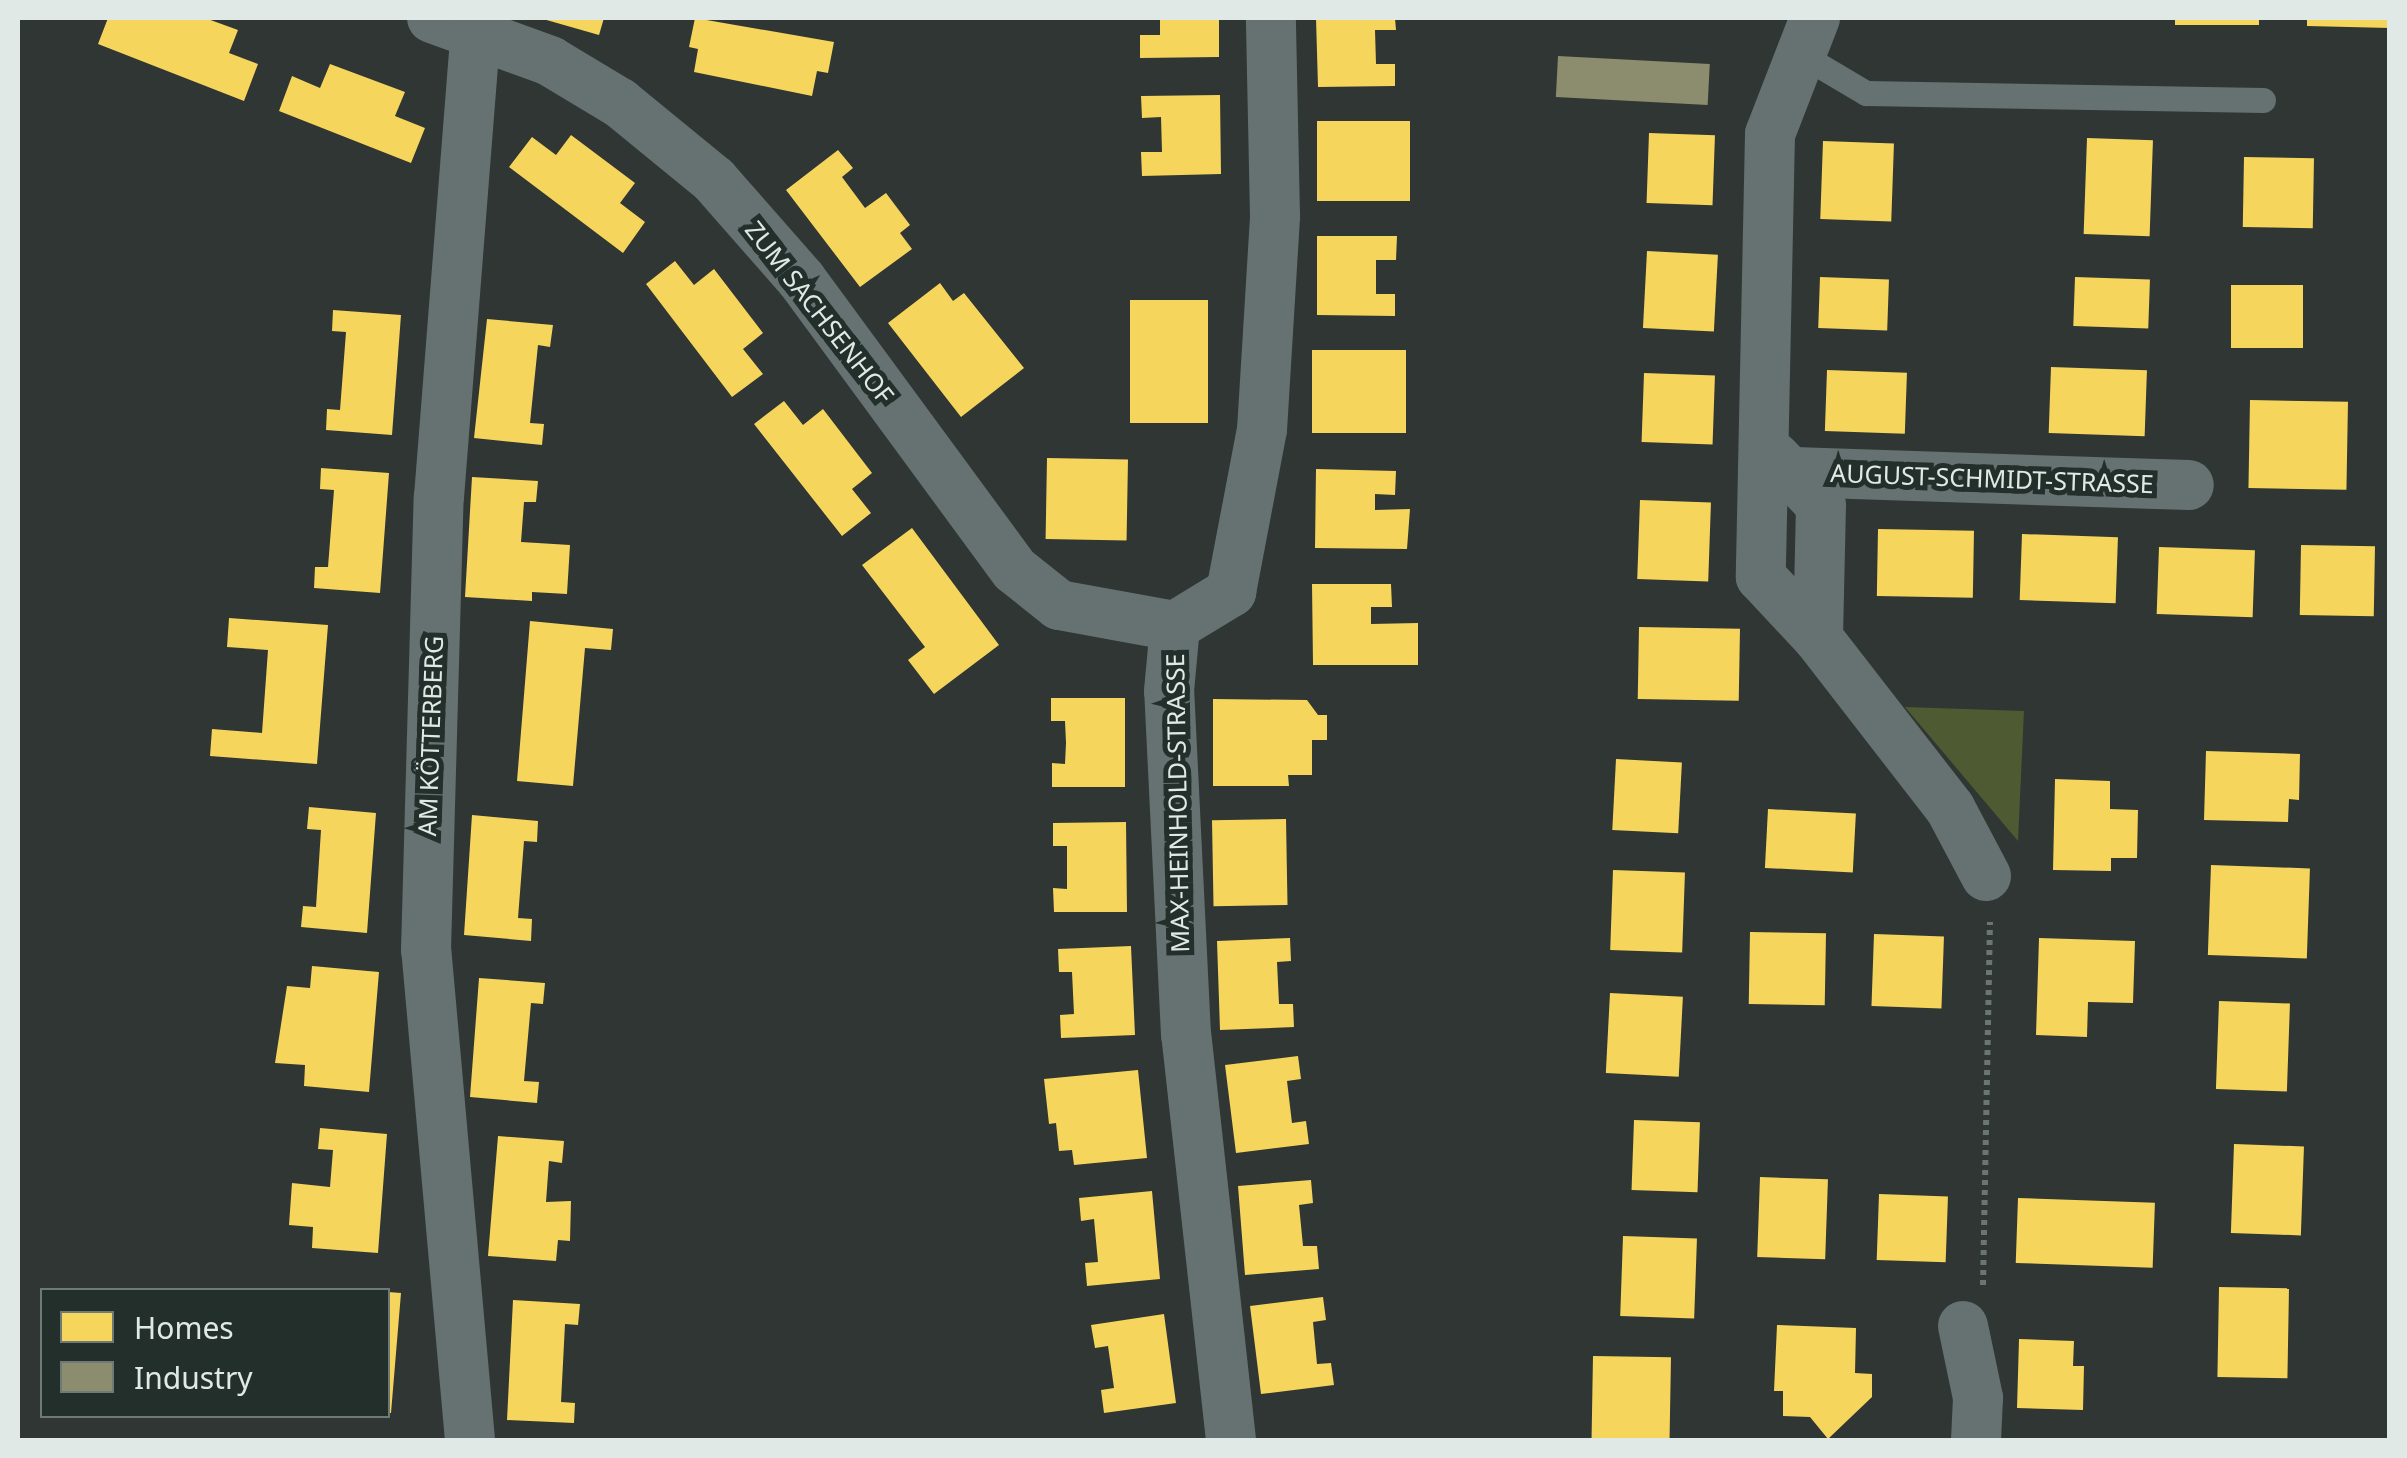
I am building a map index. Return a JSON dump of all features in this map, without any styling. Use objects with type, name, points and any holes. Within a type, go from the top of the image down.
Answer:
[{"type":"street","name":"MAX-HEINHOLD-STRASSE","points":[[1232,1440],[1213,1318],[1178,930],[1169,690],[1175,626],[1231,592],[1262,430],[1275,216],[1271,18]]},
{"type":"street","name":"ZUM SACHSENHOF","points":[[454,24],[550,61],[620,103],[714,180],[801,279],[1016,570],[1059,604],[1175,626]]},
{"type":"street","name":"AM KÖTTERBERG","points":[[454,24],[426,950],[470,1440]]},
{"type":"street","points":[[1808,36],[1770,134],[1779,460],[1761,577],[1818,638],[1950,808],[1986,876]]},
{"type":"street","name":"AUGUST-SCHMIDT-STRASSE","points":[[1779,460],[2190,485]]},
{"type":"street","points":[[1973,1306],[1976,1440]]},
{"type":"lane","points":[[1808,36],[1866,93],[2262,100]]},
{"type":"path","points":[[1973,1306],[1986,876]]},
{"type":"green space","points":[[1905,707],[2024,711],[2018,841]]},
{"type":"building: Homes","points":[[108,18],[205,18],[238,30],[229,53],[258,64],[244,101],[98,44]]},
{"type":"building: Homes","points":[[543,18],[604,18],[599,35]]},
{"type":"building: Homes","points":[[695,18],[834,42],[828,73],[817,71],[812,96],[694,72],[698,49],[689,47]]},
{"type":"building: Homes","points":[[1160,18],[1219,18],[1219,57],[1140,58],[1140,35],[1160,35]]},
{"type":"building: Homes","points":[[1316,18],[1395,18],[1396,30],[1375,30],[1376,64],[1395,64],[1395,86],[1318,87]]},
{"type":"building: Homes","points":[[2175,18],[2259,18],[2259,25],[2175,25]]},
{"type":"building: Homes","points":[[2307,18],[2390,18],[2390,28],[2307,26]]},
{"type":"building: Homes","points":[[330,64],[405,92],[395,116],[425,128],[411,163],[279,111],[292,76],[320,88]]},
{"type":"building: Homes","points":[[1220,95],[1221,174],[1142,176],[1141,152],[1162,152],[1161,117],[1142,118],[1141,96]]},
{"type":"building: Homes","points":[[1317,121],[1410,121],[1410,201],[1317,201]]},
{"type":"building: Homes","points":[[1649,133],[1715,135],[1713,205],[1647,203]]},
{"type":"building: Homes","points":[[571,135],[635,183],[620,203],[645,222],[623,253],[509,167],[532,137],[556,155]]},
{"type":"building: Homes","points":[[2087,138],[2153,140],[2150,236],[2084,234]]},
{"type":"building: Homes","points":[[1823,141],[1894,143],[1891,221],[1820,219]]},
{"type":"building: Homes","points":[[838,150],[853,168],[842,177],[865,208],[886,193],[910,225],[900,233],[912,249],[860,287],[786,190]]},
{"type":"building: Homes","points":[[2244,157],[2314,158],[2313,228],[2243,227]]},
{"type":"building: Homes","points":[[1317,236],[1397,236],[1396,260],[1376,260],[1376,294],[1395,294],[1395,316],[1317,315]]},
{"type":"building: Homes","points":[[1647,251],[1718,255],[1714,332],[1643,328]]},
{"type":"building: Homes","points":[[675,261],[694,285],[714,269],[763,333],[743,349],[763,374],[732,397],[646,284]]},
{"type":"building: Homes","points":[[1820,277],[1889,279],[1887,330],[1818,328]]},
{"type":"building: Homes","points":[[2075,277],[2150,280],[2148,329],[2073,326]]},
{"type":"building: Homes","points":[[940,283],[953,301],[964,293],[1024,368],[961,417],[888,323]]},
{"type":"building: Homes","points":[[2231,285],[2303,285],[2303,348],[2231,348]]},
{"type":"building: Homes","points":[[1130,300],[1208,300],[1208,423],[1130,423]]},
{"type":"building: Homes","points":[[333,310],[401,315],[392,435],[326,430],[327,409],[340,410],[346,332],[332,331]]},
{"type":"building: Homes","points":[[487,319],[553,325],[550,347],[538,345],[530,423],[544,424],[542,445],[474,438]]},
{"type":"building: Homes","points":[[1312,350],[1406,350],[1406,433],[1312,433]]},
{"type":"building: Homes","points":[[2051,367],[2147,370],[2145,436],[2049,433]]},
{"type":"building: Homes","points":[[1827,370],[1907,373],[1905,434],[1825,431]]},
{"type":"building: Homes","points":[[1644,373],[1715,375],[1713,444],[1642,442]]},
{"type":"building: Homes","points":[[2250,400],[2348,402],[2346,490],[2248,488]]},
{"type":"building: Homes","points":[[784,401],[803,425],[823,409],[872,473],[852,489],[871,513],[842,536],[754,424]]},
{"type":"building: Homes","points":[[1047,458],[1128,459],[1127,540],[1046,539]]},
{"type":"building: Homes","points":[[321,468],[389,473],[380,593],[314,588],[315,567],[328,567],[334,490],[320,489]]},
{"type":"building: Homes","points":[[1316,469],[1396,471],[1395,495],[1375,494],[1375,510],[1410,509],[1407,549],[1315,548]]},
{"type":"building: Homes","points":[[472,477],[538,481],[536,502],[524,502],[521,542],[570,545],[567,594],[532,592],[532,601],[465,597]]},
{"type":"building: Homes","points":[[1640,500],[1711,502],[1708,581],[1637,579]]},
{"type":"building: Homes","points":[[912,528],[999,645],[934,694],[908,660],[925,647],[862,565]]},
{"type":"building: Homes","points":[[1878,529],[1974,531],[1973,598],[1877,596]]},
{"type":"building: Homes","points":[[2022,534],[2118,537],[2116,603],[2020,600]]},
{"type":"building: Homes","points":[[2301,545],[2375,546],[2374,616],[2300,615]]},
{"type":"building: Homes","points":[[2159,547],[2255,550],[2253,617],[2157,614]]},
{"type":"building: Homes","points":[[1312,584],[1391,584],[1392,607],[1371,607],[1371,624],[1418,623],[1418,665],[1313,665]]},
{"type":"building: Homes","points":[[229,618],[328,625],[317,764],[210,756],[212,729],[262,733],[268,650],[227,647]]},
{"type":"building: Homes","points":[[530,621],[613,629],[611,650],[585,648],[573,786],[517,781]]},
{"type":"building: Homes","points":[[1639,627],[1740,629],[1739,701],[1638,699]]},
{"type":"building: Homes","points":[[1051,698],[1125,698],[1125,787],[1052,787],[1052,763],[1065,764],[1066,743],[1065,721],[1051,721]]},
{"type":"building: Homes","points":[[1213,699],[1307,700],[1318,715],[1327,715],[1327,740],[1312,740],[1312,775],[1288,775],[1289,786],[1213,786]]},
{"type":"building: Homes","points":[[2206,751],[2300,754],[2299,800],[2289,799],[2288,822],[2204,820]]},
{"type":"building: Homes","points":[[1616,759],[1682,762],[1678,833],[1612,830]]},
{"type":"building: Homes","points":[[2055,779],[2110,781],[2110,809],[2138,810],[2137,858],[2111,858],[2111,871],[2053,870]]},
{"type":"building: Homes","points":[[309,807],[376,813],[367,933],[301,927],[303,906],[316,907],[321,830],[307,829]]},
{"type":"building: Homes","points":[[1768,809],[1856,814],[1853,873],[1765,868]]},
{"type":"building: Homes","points":[[472,815],[538,821],[537,842],[524,841],[518,918],[532,919],[531,941],[464,935]]},
{"type":"building: Homes","points":[[1286,819],[1288,905],[1214,906],[1212,820]]},
{"type":"building: Homes","points":[[1126,822],[1127,912],[1054,912],[1053,888],[1067,889],[1067,846],[1053,846],[1053,823]]},
{"type":"building: Homes","points":[[2211,865],[2310,868],[2307,958],[2208,955]]},
{"type":"building: Homes","points":[[1613,870],[1685,873],[1682,952],[1610,950]]},
{"type":"building: Homes","points":[[1750,932],[1826,933],[1825,1005],[1749,1004]]},
{"type":"building: Homes","points":[[1874,934],[1944,936],[1941,1008],[1871,1006]]},
{"type":"building: Homes","points":[[1290,938],[1291,961],[1277,962],[1279,1004],[1293,1004],[1294,1027],[1220,1030],[1217,941]]},
{"type":"building: Homes","points":[[2039,938],[2135,941],[2133,1003],[2088,1002],[2087,1037],[2036,1035]]},
{"type":"building: Homes","points":[[1131,946],[1135,1035],[1061,1038],[1060,1015],[1074,1014],[1072,972],[1059,972],[1058,949]]},
{"type":"building: Homes","points":[[312,966],[379,972],[369,1092],[304,1086],[305,1065],[275,1063],[287,986],[310,988]]},
{"type":"building: Homes","points":[[479,978],[545,983],[543,1004],[531,1003],[524,1081],[539,1082],[537,1103],[470,1097]]},
{"type":"building: Homes","points":[[1610,993],[1683,997],[1679,1077],[1606,1073]]},
{"type":"building: Homes","points":[[2219,1001],[2290,1003],[2287,1091],[2216,1089]]},
{"type":"building: Homes","points":[[1298,1056],[1301,1079],[1287,1081],[1292,1123],[1306,1121],[1309,1144],[1236,1153],[1225,1065]]},
{"type":"building: Homes","points":[[1138,1070],[1147,1158],[1074,1165],[1072,1150],[1059,1151],[1056,1123],[1049,1124],[1044,1079]]},
{"type":"building: Homes","points":[[1634,1120],[1700,1122],[1698,1192],[1632,1190]]},
{"type":"building: Homes","points":[[320,1128],[387,1134],[378,1253],[312,1248],[313,1227],[289,1225],[292,1183],[330,1187],[333,1150],[318,1149]]},
{"type":"building: Homes","points":[[498,1136],[564,1141],[562,1163],[549,1161],[546,1202],[571,1201],[570,1241],[558,1240],[556,1261],[488,1256]]},
{"type":"building: Homes","points":[[2234,1144],[2304,1146],[2301,1235],[2231,1233]]},
{"type":"building: Homes","points":[[1760,1177],[1828,1179],[1825,1259],[1757,1257]]},
{"type":"building: Homes","points":[[1311,1180],[1313,1203],[1299,1205],[1303,1246],[1317,1246],[1319,1269],[1245,1275],[1238,1186]]},
{"type":"building: Homes","points":[[1152,1191],[1160,1279],[1087,1286],[1085,1263],[1098,1262],[1094,1219],[1081,1221],[1079,1198]]},
{"type":"building: Homes","points":[[1879,1194],[1948,1196],[1946,1262],[1877,1260]]},
{"type":"building: Homes","points":[[2018,1198],[2155,1203],[2153,1268],[2016,1263]]},
{"type":"building: Homes","points":[[1623,1236],[1697,1239],[1694,1319],[1620,1316]]},
{"type":"building: Homes","points":[[2219,1287],[2289,1288],[2287,1378],[2217,1377]]},
{"type":"building: Homes","points":[[390,1292],[401,1293],[390,1413]]},
{"type":"building: Homes","points":[[1323,1297],[1326,1320],[1313,1322],[1317,1364],[1331,1363],[1334,1385],[1261,1394],[1250,1306]]},
{"type":"building: Homes","points":[[513,1300],[580,1304],[578,1325],[565,1324],[561,1402],[575,1403],[574,1423],[507,1420]]},
{"type":"building: Homes","points":[[1164,1314],[1176,1403],[1104,1413],[1101,1390],[1114,1388],[1108,1346],[1095,1348],[1091,1325]]},
{"type":"building: Homes","points":[[1777,1325],[1856,1328],[1855,1373],[1872,1374],[1872,1397],[1828,1439],[1810,1417],[1783,1416],[1783,1391],[1774,1391]]},
{"type":"building: Homes","points":[[2019,1339],[2074,1341],[2073,1366],[2084,1366],[2083,1410],[2017,1408]]},
{"type":"building: Homes","points":[[1593,1356],[1671,1357],[1670,1440],[1592,1440]]},
{"type":"building: Industry","points":[[1558,56],[1710,64],[1708,105],[1556,97]]}]
